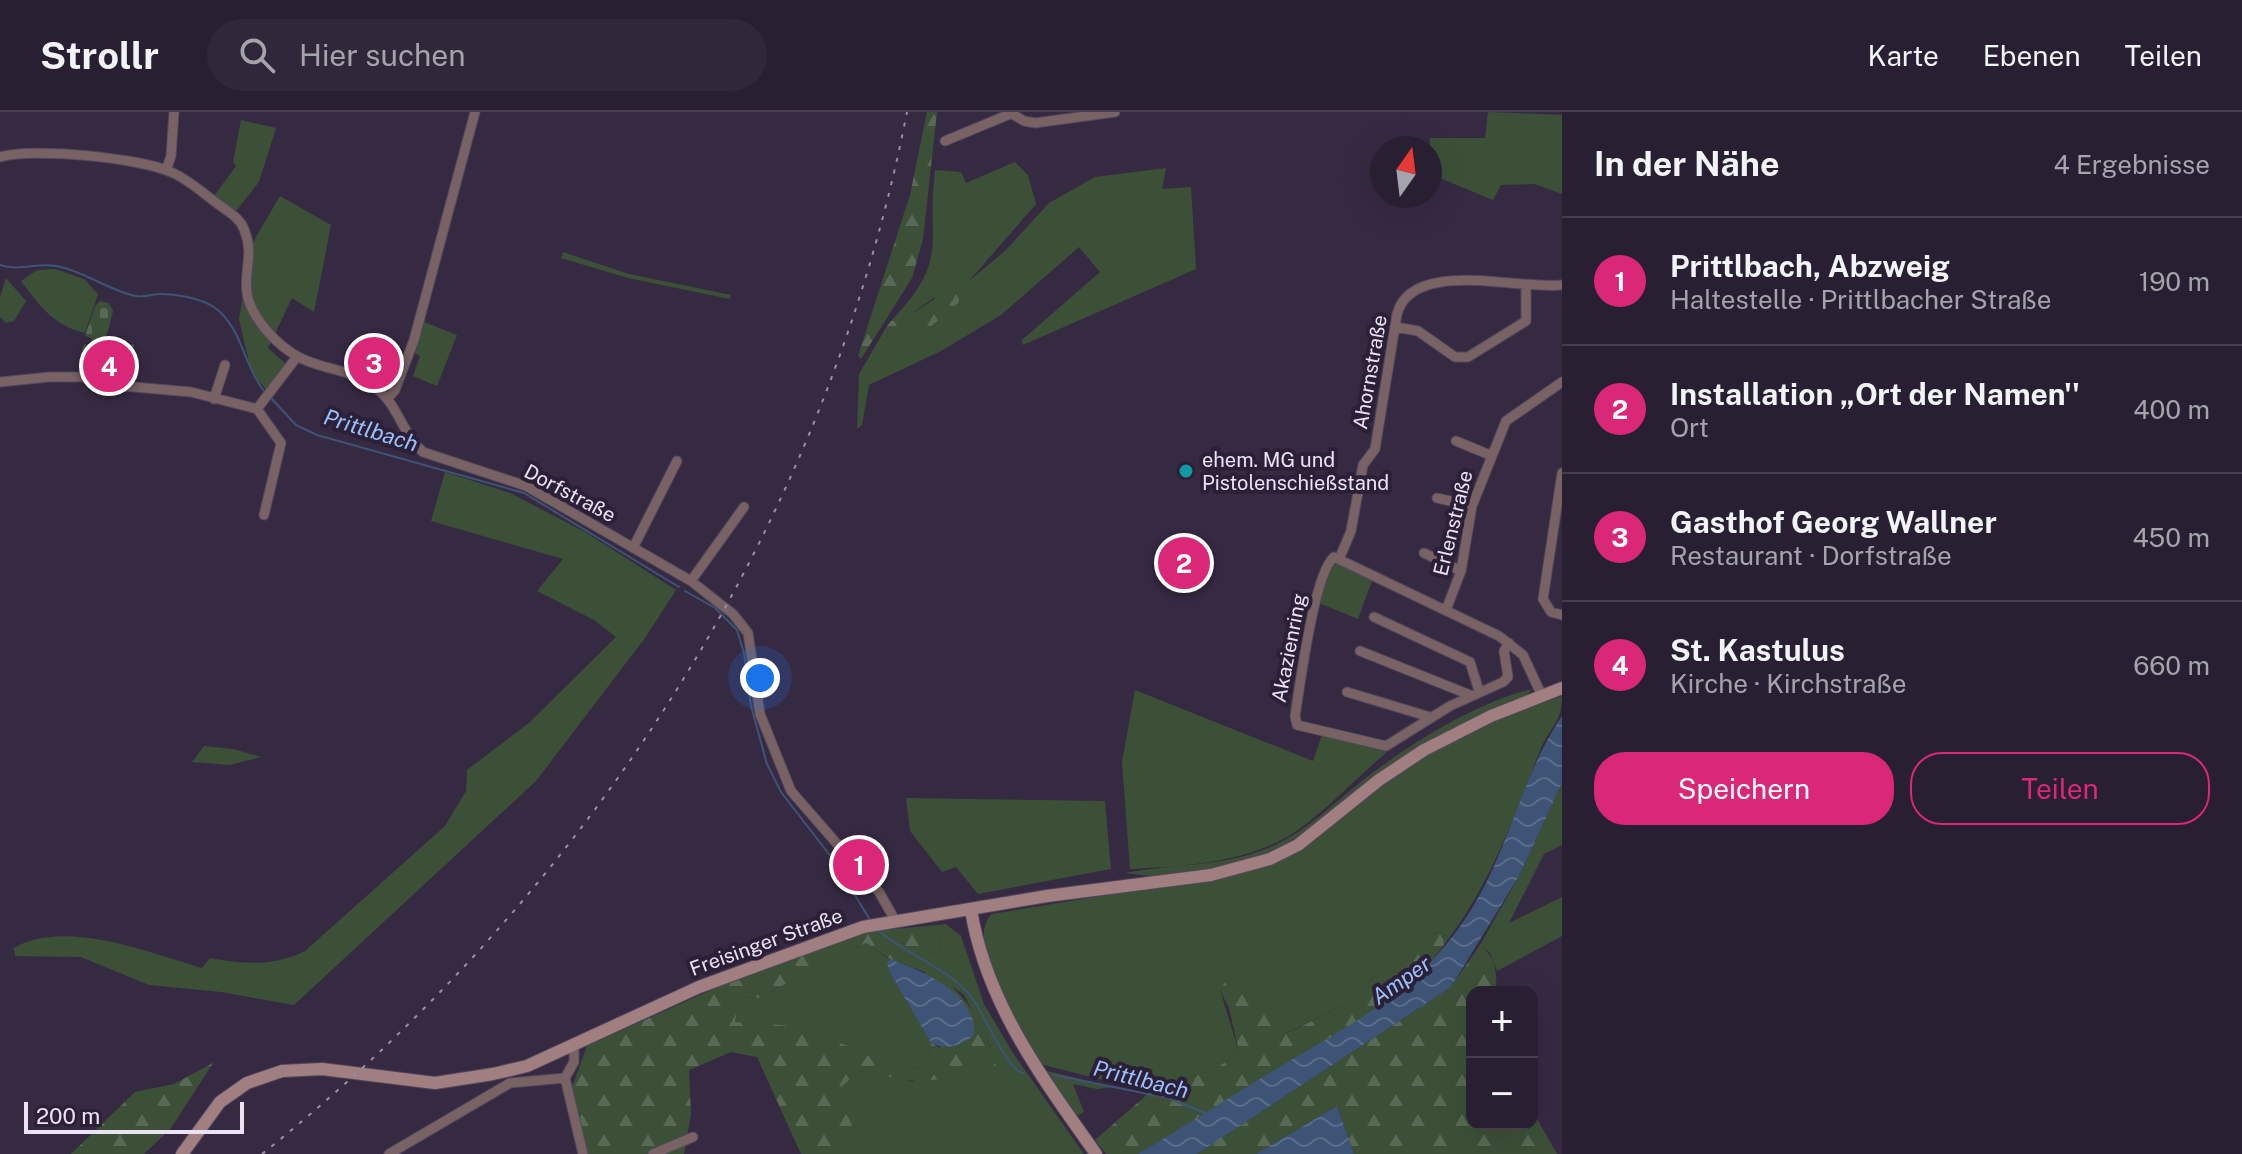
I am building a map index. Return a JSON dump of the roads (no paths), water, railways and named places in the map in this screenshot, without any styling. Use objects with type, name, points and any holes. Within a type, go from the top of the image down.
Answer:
[{"type":"main road","name":"Freisinger Straße","points":[[182,1154],[216,1106],[247,1083],[282,1071],[322,1069],[412,1082],[462,1081],[527,1066],[699,987],[874,924],[1211,875],[1270,859],[1298,845],[1379,780],[1424,750],[1562,688]]},
{"type":"main road","points":[[971,910],[982,958],[1012,1027],[1037,1070],[1096,1154]]},
{"type":"street","points":[[166,170],[171,156],[174,112]]},
{"type":"street","points":[[387,399],[395,390],[414,340],[475,112]]},
{"type":"street","points":[[945,141],[1010,113],[1035,123],[1115,112]]},
{"type":"street","name":"Dorfstraße","points":[[0,157],[19,152],[45,153],[166,170],[240,221],[247,241],[244,280],[252,311],[279,344],[296,358],[362,379],[387,399],[412,442],[423,452],[526,486],[720,600],[748,633],[760,714],[774,756],[791,791],[879,892],[895,920]]},
{"type":"street","name":"Ahornstraße","points":[[1340,557],[1351,531],[1363,465],[1375,449],[1400,305],[1416,288],[1434,281],[1526,287]]},
{"type":"street","points":[[1395,327],[1418,331],[1455,357],[1468,357],[1526,321],[1526,287],[1562,285]]},
{"type":"street","points":[[257,409],[296,358]]},
{"type":"street","points":[[214,399],[225,365]]},
{"type":"street","points":[[0,382],[89,377],[123,386],[191,392],[257,409],[281,443],[264,515]]},
{"type":"street","name":"Erlenstraße","points":[[1446,610],[1461,571],[1472,506],[1490,455],[1510,415],[1562,382]]},
{"type":"street","points":[[1456,441],[1490,455]]},
{"type":"street","points":[[633,548],[677,461]]},
{"type":"street","points":[[1562,473],[1543,599],[1551,612],[1562,615]]},
{"type":"street","points":[[1437,498],[1472,506]]},
{"type":"street","points":[[694,583],[744,507]]},
{"type":"street","points":[[1424,553],[1461,571]]},
{"type":"street","points":[[1340,557],[1509,643],[1523,655],[1542,696]]},
{"type":"street","name":"Akazienring","points":[[1340,557],[1329,561],[1317,594],[1295,716],[1297,725],[1386,746],[1430,717],[1508,677],[1504,651],[1509,643]]},
{"type":"street","points":[[1360,651],[1474,693],[1470,662],[1374,617]]},
{"type":"street","points":[[1347,692],[1430,717]]},
{"type":"street","points":[[574,1043],[574,1062],[565,1078],[583,1154]]},
{"type":"street","points":[[389,1154],[510,1083],[565,1078]]},
{"type":"street","points":[[653,1154],[693,1137]]},
{"type":"water","points":[[1562,716],[1562,783],[1519,876],[1451,987],[1197,1154],[1138,1154],[1356,1021],[1405,986],[1428,965],[1449,941],[1483,889],[1536,763]]},
{"type":"water","points":[[890,959],[931,977],[957,995],[973,1020],[974,1035],[954,1046],[943,1047],[931,1043],[890,973],[887,963]]},
{"type":"water","points":[[1337,1106],[1354,1154],[1256,1154]]},
{"type":"waterway","name":"Prittlbach","points":[[0,265],[53,265],[136,296],[175,295],[207,303],[219,311],[233,329],[264,391]]},
{"type":"waterway","name":"Prittlbach","points":[[271,398],[296,425],[317,435],[524,493],[679,587]]},
{"type":"waterway","name":"Prittlbach","points":[[685,591],[715,608],[737,630],[744,653],[751,706],[767,764],[781,792],[835,862],[870,920]]},
{"type":"waterway","name":"Prittlbach","points":[[879,931],[943,972],[966,991],[1011,1064],[1024,1073]]},
{"type":"waterway","name":"Prittlbach","points":[[1054,1075],[1168,1098],[1207,1114]]},
{"type":"railway","points":[[262,1154],[380,1051],[489,939],[588,818],[677,690],[754,554],[818,412],[870,264],[907,112]]},
{"type":"place","name":"Gasthof Georg Wallner","points":[[374,363]]},
{"type":"place","name":"St. Kastulus","points":[[109,366]]},
{"type":"place","name":"ehem. MG und Pistolenschießstand","points":[[1186,471]]},
{"type":"place","name":"Installation „Ort der Namen''","points":[[1184,563]]},
{"type":"place","name":"Prittlbach, Abzweig","points":[[859,865]]},
{"type":"water label","name":"Amper","points":[[1401,980]]}]
